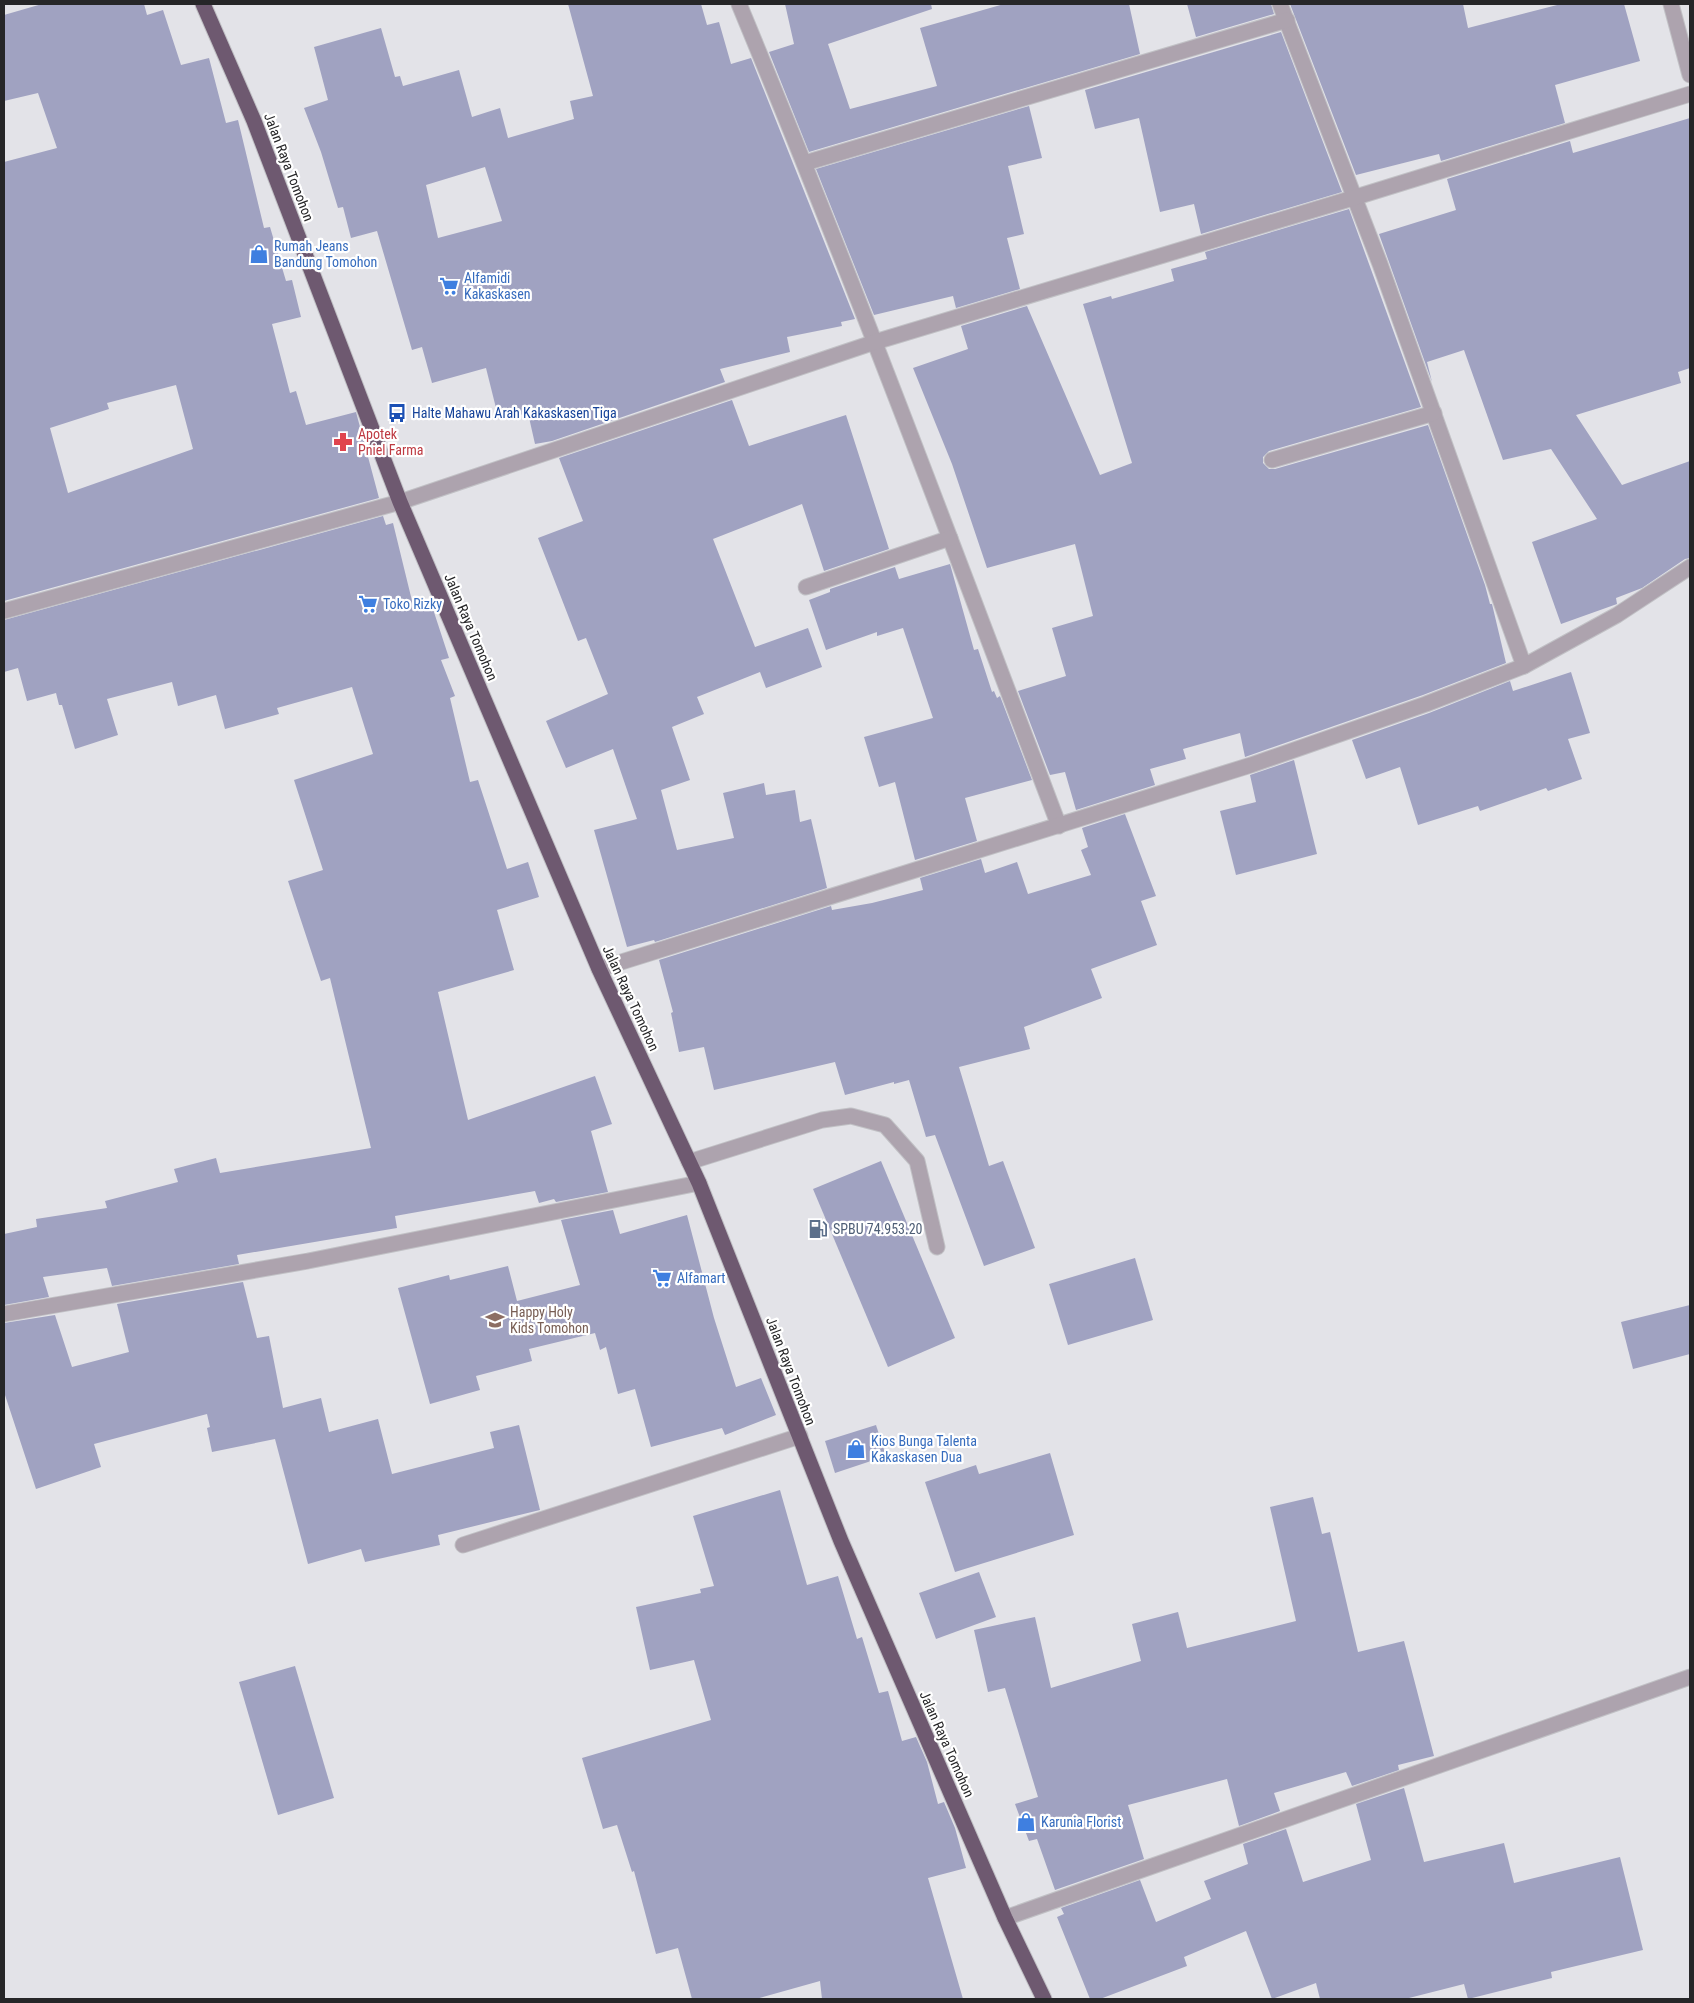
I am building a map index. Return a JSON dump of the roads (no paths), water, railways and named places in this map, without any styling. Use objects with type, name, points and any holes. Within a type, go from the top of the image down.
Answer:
[{"type":"highway","name":"Jalan Raya Tomohon","points":[[203,4],[258,131],[400,502],[599,969],[698,1183],[841,1542],[1005,1918],[1044,1999]]},
{"type":"street","points":[[739,4],[805,163],[875,342],[1058,826]]},
{"type":"street","points":[[1280,4],[1353,198],[1380,264],[1524,666]]},
{"type":"street","points":[[1671,4],[1690,75]]},
{"type":"street","points":[[805,163],[1287,20]]},
{"type":"street","points":[[4,611],[400,502],[875,342],[1690,94]]},
{"type":"street","points":[[1272,460],[1434,413]]},
{"type":"street","points":[[806,587],[950,538]]},
{"type":"street","points":[[599,969],[1260,762],[1426,704],[1524,666],[1617,616],[1690,567]]},
{"type":"street","points":[[688,1162],[822,1120],[851,1116],[885,1125],[917,1161],[937,1247]]},
{"type":"street","points":[[4,1314],[308,1261],[698,1183]]},
{"type":"street","points":[[463,1545],[800,1436]]},
{"type":"street","points":[[1005,1918],[1690,1678]]},
{"type":"place","name":"Rumah Jeans Bandung Tomohon","points":[[259,254]]},
{"type":"place","name":"Alfamidi Kakaskasen","points":[[449,286]]},
{"type":"place","name":"Halte Mahawu Arah Kakaskasen Tiga","points":[[397,413]]},
{"type":"place","name":"Apotek Pniel Farma","points":[[343,442]]},
{"type":"place","name":"Toko Rizky","points":[[368,604]]},
{"type":"place","name":"SPBU 74.953.20","points":[[818,1229]]},
{"type":"place","name":"Alfamart","points":[[662,1278]]},
{"type":"place","name":"Happy Holy Kids Tomohon","points":[[495,1320]]},
{"type":"place","name":"Kios Bunga Talenta Kakaskasen Dua","points":[[856,1449]]},
{"type":"place","name":"Karunia Florist","points":[[1026,1822]]}]
